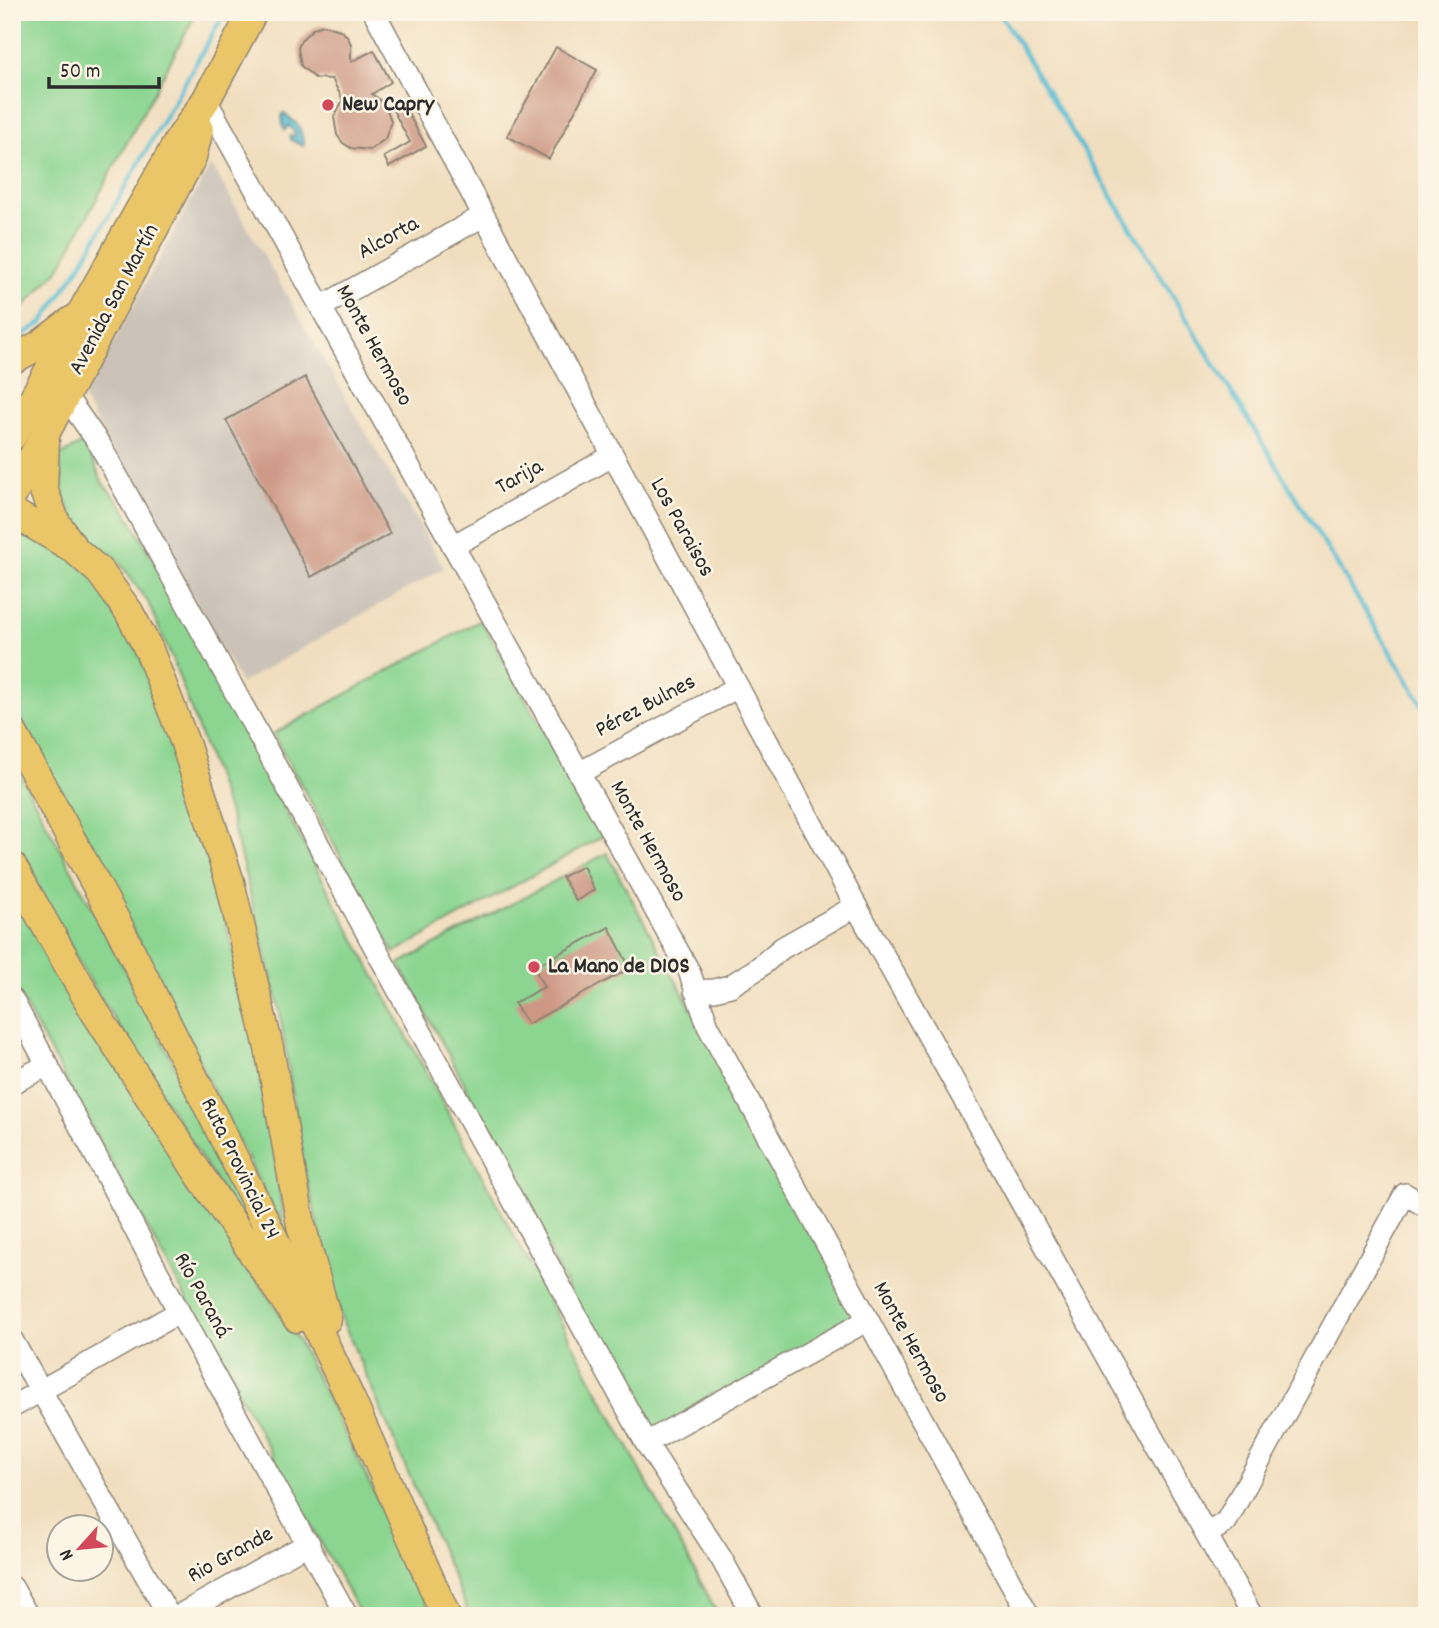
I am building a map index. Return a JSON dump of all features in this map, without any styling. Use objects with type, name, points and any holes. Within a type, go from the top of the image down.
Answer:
[{"type":"main road","name":"Avenida San Martín","points":[[12,436],[178,140],[206,100],[253,12]]},
{"type":"main road","name":"Avenida San Martín","points":[[12,496],[192,157],[206,100]]},
{"type":"main road","points":[[12,360],[41,344],[83,312]]},
{"type":"main road","points":[[45,432],[43,488],[55,521],[74,549]]},
{"type":"main road","points":[[12,512],[74,549],[100,572],[129,612],[149,650],[185,743],[230,882],[269,1048],[301,1225],[352,1402]]},
{"type":"main road","name":"Ruta Provincial 24","points":[[12,731],[117,923],[289,1269],[352,1402],[446,1616]]},
{"type":"main road","points":[[12,866],[95,1012],[197,1171],[352,1402]]},
{"type":"street","name":"Los Paraisos","points":[[373,12],[856,905],[1252,1616]]},
{"type":"street","name":"Monte Hermoso","points":[[206,100],[689,971],[708,1026],[1029,1616]]},
{"type":"street","name":"Alcorta","points":[[321,307],[483,216]]},
{"type":"street","points":[[65,395],[100,445],[646,1443],[721,1558],[753,1616]]},
{"type":"street","name":"Tarija","points":[[453,545],[612,456]]},
{"type":"street","name":"Pérez Bulnes","points":[[579,773],[738,687]]},
{"type":"street","points":[[695,991],[730,986],[757,969],[782,948],[856,905]]},
{"type":"street","name":"Río Paraná","points":[[12,999],[179,1312],[347,1616]]},
{"type":"street","points":[[12,1083],[48,1065]]},
{"type":"street","points":[[1207,1534],[1226,1522],[1405,1194],[1427,1207]]},
{"type":"street","points":[[12,1408],[179,1312]]},
{"type":"street","points":[[646,1443],[868,1320]]},
{"type":"street","points":[[12,1340],[169,1616]]},
{"type":"street","name":"Rio Grande","points":[[178,1616],[309,1543]]},
{"type":"street","points":[[12,1587],[29,1616]]},
{"type":"shaded area","points":[[211,164],[444,568],[241,683],[83,398]]},
{"type":"green space","points":[[12,12],[197,12],[59,269],[19,312],[12,315]]},
{"type":"green space","points":[[85,442],[103,484],[123,506],[152,557],[284,808],[719,1616],[470,1616],[340,1315],[304,1169],[279,1007],[231,819],[174,663],[148,602],[116,558],[79,532],[63,493],[59,456]]},
{"type":"green space","points":[[18,530],[75,562],[104,589],[131,636],[157,697],[202,835],[246,1003],[269,1117],[284,1231],[74,813],[12,705],[12,539]]},
{"type":"green space","points":[[481,620],[603,836],[394,953],[273,734]]},
{"type":"green space","points":[[12,760],[180,1076],[272,1270],[82,968],[12,841]]},
{"type":"green space","points":[[607,853],[864,1314],[646,1443],[463,1081],[399,964]]},
{"type":"green space","points":[[12,886],[243,1259],[299,1342],[432,1616],[361,1616],[12,982]]},
{"type":"water","points":[[284,113],[299,126],[303,146],[290,139],[290,136],[296,135],[289,125],[285,130],[283,127]]},
{"type":"building","points":[[323,25],[340,30],[347,36],[351,44],[351,62],[374,50],[391,82],[372,94],[385,104],[391,121],[385,139],[370,150],[351,148],[343,143],[337,135],[334,117],[343,100],[332,79],[315,78],[301,66],[298,48],[301,40],[314,28]]},
{"type":"building","points":[[556,47],[597,70],[549,159],[507,136]]},
{"type":"building","points":[[403,104],[426,146],[389,167],[384,157],[410,142],[393,110]]},
{"type":"building","points":[[305,377],[390,534],[311,577],[226,420]]},
{"type":"building","points":[[583,866],[594,890],[576,901],[562,877]]},
{"type":"building","points":[[609,927],[630,968],[528,1024],[514,1003],[544,987],[534,967]]},
{"type":"building","points":[[12,1026],[18,1036],[18,1048],[12,1051]]},
{"type":"waterway","points":[[12,341],[42,323],[82,263],[225,12]]},
{"type":"waterway","points":[[999,12],[1427,712]]},
{"type":"place","name":"New Capry","points":[[328,105]]},
{"type":"place","name":"La Mano de D10S","points":[[534,967]]}]
